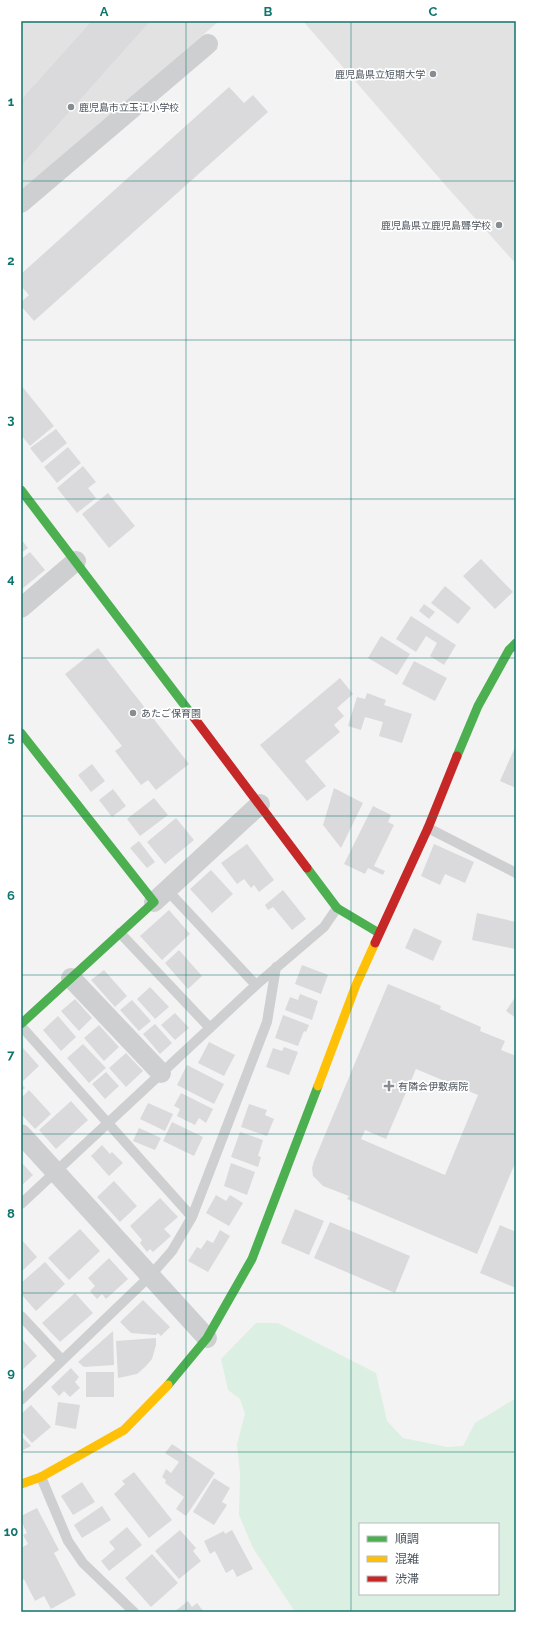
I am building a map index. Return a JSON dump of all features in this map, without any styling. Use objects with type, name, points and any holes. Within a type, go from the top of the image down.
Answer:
[{"type":"street","points":[[21,203],[208,44]]},
{"type":"street","points":[[21,490],[260,804],[337,908],[379,933]]},
{"type":"street","points":[[21,608],[76,561]]},
{"type":"street","points":[[21,1484],[41,1477],[86,1453],[124,1430],[162,1392],[207,1338],[252,1260],[356,984],[398,888],[428,828],[478,706],[509,650],[516,643]]},
{"type":"street","points":[[21,733],[160,896]]},
{"type":"street","points":[[21,1025],[260,804]]},
{"type":"street","points":[[71,978],[161,1074]]},
{"type":"street","points":[[21,1134],[207,1338]]},
{"type":"lane","points":[[428,828],[516,873]]},
{"type":"lane","points":[[160,896],[256,985]]},
{"type":"lane","points":[[21,1204],[276,966],[324,927],[337,908]]},
{"type":"lane","points":[[120,933],[210,1028]]},
{"type":"lane","points":[[21,1400],[150,1276],[172,1251],[192,1217],[267,1022],[276,966]]},
{"type":"lane","points":[[21,1025],[192,1217]]},
{"type":"lane","points":[[21,1316],[62,1360]]},
{"type":"lane","points":[[41,1477],[68,1541],[83,1563],[134,1612]]},
{"type":"shaded area","name":"鹿児島市立玉江小学校","points":[[21,21],[219,21],[21,193]]},
{"type":"shaded area","name":"鹿児島県立短期大学","points":[[303,21],[516,21],[516,264],[447,187]]},
{"type":"green space","points":[[256,1323],[278,1323],[376,1373],[387,1421],[403,1438],[447,1447],[463,1446],[475,1423],[516,1398],[516,1612],[295,1612],[253,1548],[239,1515],[240,1473],[237,1444],[245,1414],[240,1399],[228,1390],[221,1359]]},
{"type":"building","points":[[92,21],[150,21],[21,166],[21,100]]},
{"type":"building","points":[[229,87],[244,103],[253,95],[268,112],[34,321],[21,306],[21,302],[29,295],[21,286],[21,274]]},
{"type":"building","points":[[21,385],[54,426],[30,446],[21,435]]},
{"type":"building","points":[[56,429],[67,443],[42,463],[30,448]]},
{"type":"building","points":[[68,447],[81,463],[57,483],[44,467]]},
{"type":"building","points":[[83,466],[96,482],[88,488],[96,498],[77,513],[57,488]]},
{"type":"building","points":[[108,493],[135,526],[109,548],[82,514]]},
{"type":"building","points":[[21,539],[28,548],[21,553]]},
{"type":"building","points":[[30,552],[45,570],[22,589],[21,559]]},
{"type":"building","points":[[481,559],[513,592],[495,609],[463,576]]},
{"type":"building","points":[[445,586],[471,608],[458,624],[431,603]]},
{"type":"building","points":[[424,604],[435,612],[429,619],[419,611]]},
{"type":"building","points":[[411,616],[456,645],[444,665],[430,656],[437,643],[426,636],[416,652],[396,639]]},
{"type":"building","points":[[381,636],[410,654],[397,675],[368,658]]},
{"type":"building","points":[[98,648],[189,764],[156,790],[148,780],[141,785],[115,751],[122,746],[65,674]]},
{"type":"building","points":[[414,661],[447,678],[435,701],[402,684]]},
{"type":"building","points":[[340,678],[353,694],[337,708],[344,716],[334,725],[340,732],[305,761],[326,786],[307,801],[260,745]]},
{"type":"building","points":[[367,693],[386,700],[384,705],[412,714],[402,743],[379,736],[383,722],[365,717],[361,730],[348,726],[357,697],[365,699]]},
{"type":"building","points":[[516,745],[516,788],[500,781]]},
{"type":"building","points":[[92,764],[105,781],[91,792],[78,775]]},
{"type":"building","points":[[334,788],[363,803],[341,848],[323,825]]},
{"type":"building","points":[[113,789],[126,806],[112,817],[99,800]]},
{"type":"building","points":[[154,798],[168,815],[140,836],[127,819]]},
{"type":"building","points":[[373,806],[391,815],[388,822],[394,825],[374,866],[385,871],[383,875],[368,868],[365,874],[344,864]]},
{"type":"building","points":[[176,818],[194,840],[165,864],[147,842]]},
{"type":"building","points":[[139,841],[155,862],[147,868],[130,848]]},
{"type":"building","points":[[247,844],[274,880],[259,892],[254,885],[251,888],[244,879],[237,884],[221,863]]},
{"type":"building","points":[[434,844],[474,862],[465,883],[445,874],[440,885],[421,876]]},
{"type":"building","points":[[211,870],[233,894],[212,913],[190,889]]},
{"type":"building","points":[[283,890],[306,919],[292,930],[273,907],[268,910],[265,905]]},
{"type":"building","points":[[169,910],[190,934],[162,960],[140,936]]},
{"type":"building","points":[[477,913],[516,922],[515,949],[472,940]]},
{"type":"building","points":[[414,928],[442,941],[433,961],[405,948]]},
{"type":"building","points":[[179,950],[202,976],[188,989],[165,963]]},
{"type":"building","points":[[302,965],[328,975],[321,994],[295,984]]},
{"type":"building","points":[[104,970],[127,996],[115,1007],[91,980]]},
{"type":"building","points":[[388,984],[441,1006],[440,1009],[481,1027],[480,1031],[505,1041],[501,1050],[516,1056],[516,1161],[477,1254],[347,1199],[349,1196],[323,1186],[313,1176],[312,1168]],"holes":[[[416,1069],[478,1095],[445,1175],[361,1139],[365,1130],[386,1139]]]},
{"type":"building","points":[[150,987],[169,1007],[155,1019],[137,999]]},
{"type":"building","points":[[300,994],[318,1001],[312,1020],[285,1010],[290,997],[298,1000]]},
{"type":"building","points":[[516,996],[516,1018],[506,1011]]},
{"type":"building","points":[[75,999],[92,1018],[79,1031],[61,1011]]},
{"type":"building","points":[[132,1000],[151,1021],[139,1031],[120,1010]]},
{"type":"building","points":[[175,1013],[189,1028],[175,1040],[161,1025]]},
{"type":"building","points":[[283,1015],[309,1025],[306,1032],[304,1031],[298,1046],[275,1038]]},
{"type":"building","points":[[58,1016],[76,1037],[61,1051],[43,1030]]},
{"type":"building","points":[[155,1024],[172,1043],[160,1054],[143,1034]]},
{"type":"building","points":[[99,1025],[119,1047],[104,1061],[84,1038]]},
{"type":"building","points":[[209,1042],[235,1055],[224,1076],[198,1063]]},
{"type":"building","points":[[83,1044],[106,1068],[89,1083],[67,1058]]},
{"type":"building","points":[[284,1047],[298,1052],[289,1075],[266,1067],[273,1048],[282,1051]]},
{"type":"building","points":[[23,1048],[39,1066],[23,1081],[21,1079],[21,1050]]},
{"type":"building","points":[[126,1053],[143,1071],[126,1087],[109,1068]]},
{"type":"building","points":[[187,1065],[224,1084],[214,1104],[177,1085]]},
{"type":"building","points":[[106,1072],[119,1086],[105,1099],[92,1084]]},
{"type":"building","points":[[21,1083],[25,1088],[21,1091]]},
{"type":"building","points":[[29,1090],[51,1114],[35,1129],[21,1114],[21,1098]]},
{"type":"building","points":[[181,1093],[213,1109],[206,1123],[199,1118],[195,1125],[177,1116],[180,1109],[174,1106]]},
{"type":"building","points":[[71,1101],[88,1120],[56,1149],[39,1130]]},
{"type":"building","points":[[148,1103],[173,1114],[165,1131],[140,1119]]},
{"type":"building","points":[[249,1104],[267,1110],[265,1115],[274,1119],[267,1136],[241,1127]]},
{"type":"building","points":[[172,1122],[203,1137],[194,1156],[163,1141]]},
{"type":"building","points":[[139,1128],[161,1138],[155,1150],[133,1141]]},
{"type":"building","points":[[240,1132],[263,1140],[258,1156],[261,1157],[258,1167],[231,1157]]},
{"type":"building","points":[[102,1145],[110,1154],[112,1152],[123,1163],[109,1176],[91,1156]]},
{"type":"building","points":[[21,1162],[33,1175],[21,1186]]},
{"type":"building","points":[[231,1163],[255,1172],[247,1195],[224,1186]]},
{"type":"building","points":[[114,1181],[137,1206],[120,1222],[97,1197]]},
{"type":"building","points":[[216,1195],[226,1201],[230,1195],[243,1203],[229,1226],[206,1213]]},
{"type":"building","points":[[160,1198],[178,1217],[164,1229],[171,1236],[153,1252],[150,1249],[147,1252],[140,1243],[142,1240],[130,1226]]},
{"type":"building","points":[[295,1209],[324,1221],[309,1255],[281,1243]]},
{"type":"building","points":[[330,1222],[410,1256],[395,1293],[314,1258]]},
{"type":"building","points":[[500,1225],[516,1232],[516,1288],[480,1273]]},
{"type":"building","points":[[80,1229],[100,1251],[69,1280],[48,1258]]},
{"type":"building","points":[[220,1230],[230,1236],[208,1272],[188,1261],[197,1247],[201,1249],[207,1240],[213,1243]]},
{"type":"building","points":[[21,1239],[37,1257],[21,1272]]},
{"type":"building","points":[[109,1258],[128,1279],[106,1299],[102,1294],[97,1299],[90,1291],[95,1286],[88,1278]]},
{"type":"building","points":[[45,1262],[65,1284],[36,1311],[21,1294],[21,1283]]},
{"type":"building","points":[[75,1293],[93,1313],[60,1342],[42,1323]]},
{"type":"building","points":[[143,1300],[170,1327],[161,1336],[158,1333],[156,1335],[131,1333],[120,1322]]},
{"type":"building","points":[[113,1331],[114,1365],[84,1367],[78,1362]]},
{"type":"building","points":[[21,1338],[37,1356],[21,1371]]},
{"type":"building","points":[[156,1338],[156,1345],[152,1359],[145,1367],[137,1374],[118,1378],[116,1341]]},
{"type":"building","points":[[71,1368],[79,1377],[75,1382],[80,1388],[70,1397],[64,1391],[59,1396],[51,1387]]},
{"type":"building","points":[[86,1372],[114,1372],[114,1397],[86,1397]]},
{"type":"building","points":[[58,1402],[80,1405],[76,1429],[55,1425]]},
{"type":"building","points":[[31,1405],[51,1427],[32,1443],[21,1431],[21,1414]]},
{"type":"building","points":[[21,1436],[31,1446],[21,1451]]},
{"type":"building","points":[[172,1444],[215,1473],[186,1516],[176,1509],[184,1497],[165,1483],[166,1480],[162,1477],[166,1469],[171,1473],[179,1462],[165,1453]]},
{"type":"building","points":[[134,1472],[172,1520],[149,1538],[114,1494],[125,1484],[122,1481]]},
{"type":"building","points":[[214,1478],[230,1488],[222,1502],[227,1505],[214,1525],[193,1512]]},
{"type":"building","points":[[82,1482],[95,1502],[73,1515],[61,1496]]},
{"type":"building","points":[[102,1506],[111,1520],[82,1538],[74,1525]]},
{"type":"building","points":[[37,1508],[59,1550],[54,1553],[76,1595],[51,1609],[44,1596],[35,1601],[24,1579],[21,1581],[21,1548],[28,1544],[23,1535],[27,1533],[21,1521],[21,1516]]},
{"type":"building","points":[[127,1527],[142,1545],[109,1571],[101,1561],[115,1549],[109,1542]]},
{"type":"building","points":[[180,1530],[196,1548],[193,1551],[201,1561],[179,1579],[155,1551]]},
{"type":"building","points":[[232,1530],[253,1569],[237,1577],[233,1569],[226,1573],[215,1551],[210,1554],[204,1541],[224,1531],[225,1534]]},
{"type":"building","points":[[152,1554],[178,1583],[151,1607],[125,1578]]},
{"type":"building","points":[[188,1601],[192,1607],[197,1603],[204,1612],[174,1612]]},
{"type":"traffic: fast","points":[[21,490],[192,715]]},
{"type":"traffic: fast","points":[[457,756],[478,706],[509,650],[516,643]]},
{"type":"traffic: fast","points":[[21,733],[154,902],[21,1024]]},
{"type":"traffic: fast","points":[[307,868],[337,908],[379,933]]},
{"type":"traffic: fast","points":[[168,1385],[207,1338],[252,1259],[318,1086]]},
{"type":"traffic: slow","points":[[318,1086],[356,985],[375,943]]},
{"type":"traffic: slow","points":[[21,1484],[41,1477],[124,1430],[168,1385]]},
{"type":"traffic: jam","points":[[192,715],[307,868]]},
{"type":"traffic: jam","points":[[375,943],[428,828],[457,756]]},
{"type":"place","name":"鹿児島県立短期大学","points":[[433,74]]},
{"type":"place","name":"鹿児島市立玉江小学校","points":[[71,107]]},
{"type":"place","name":"鹿児島県立鹿児島聾学校","points":[[499,225]]},
{"type":"place","name":"あたご保育園","points":[[133,713]]},
{"type":"place","name":"有隣会伊敷病院","points":[[389,1086]]}]
